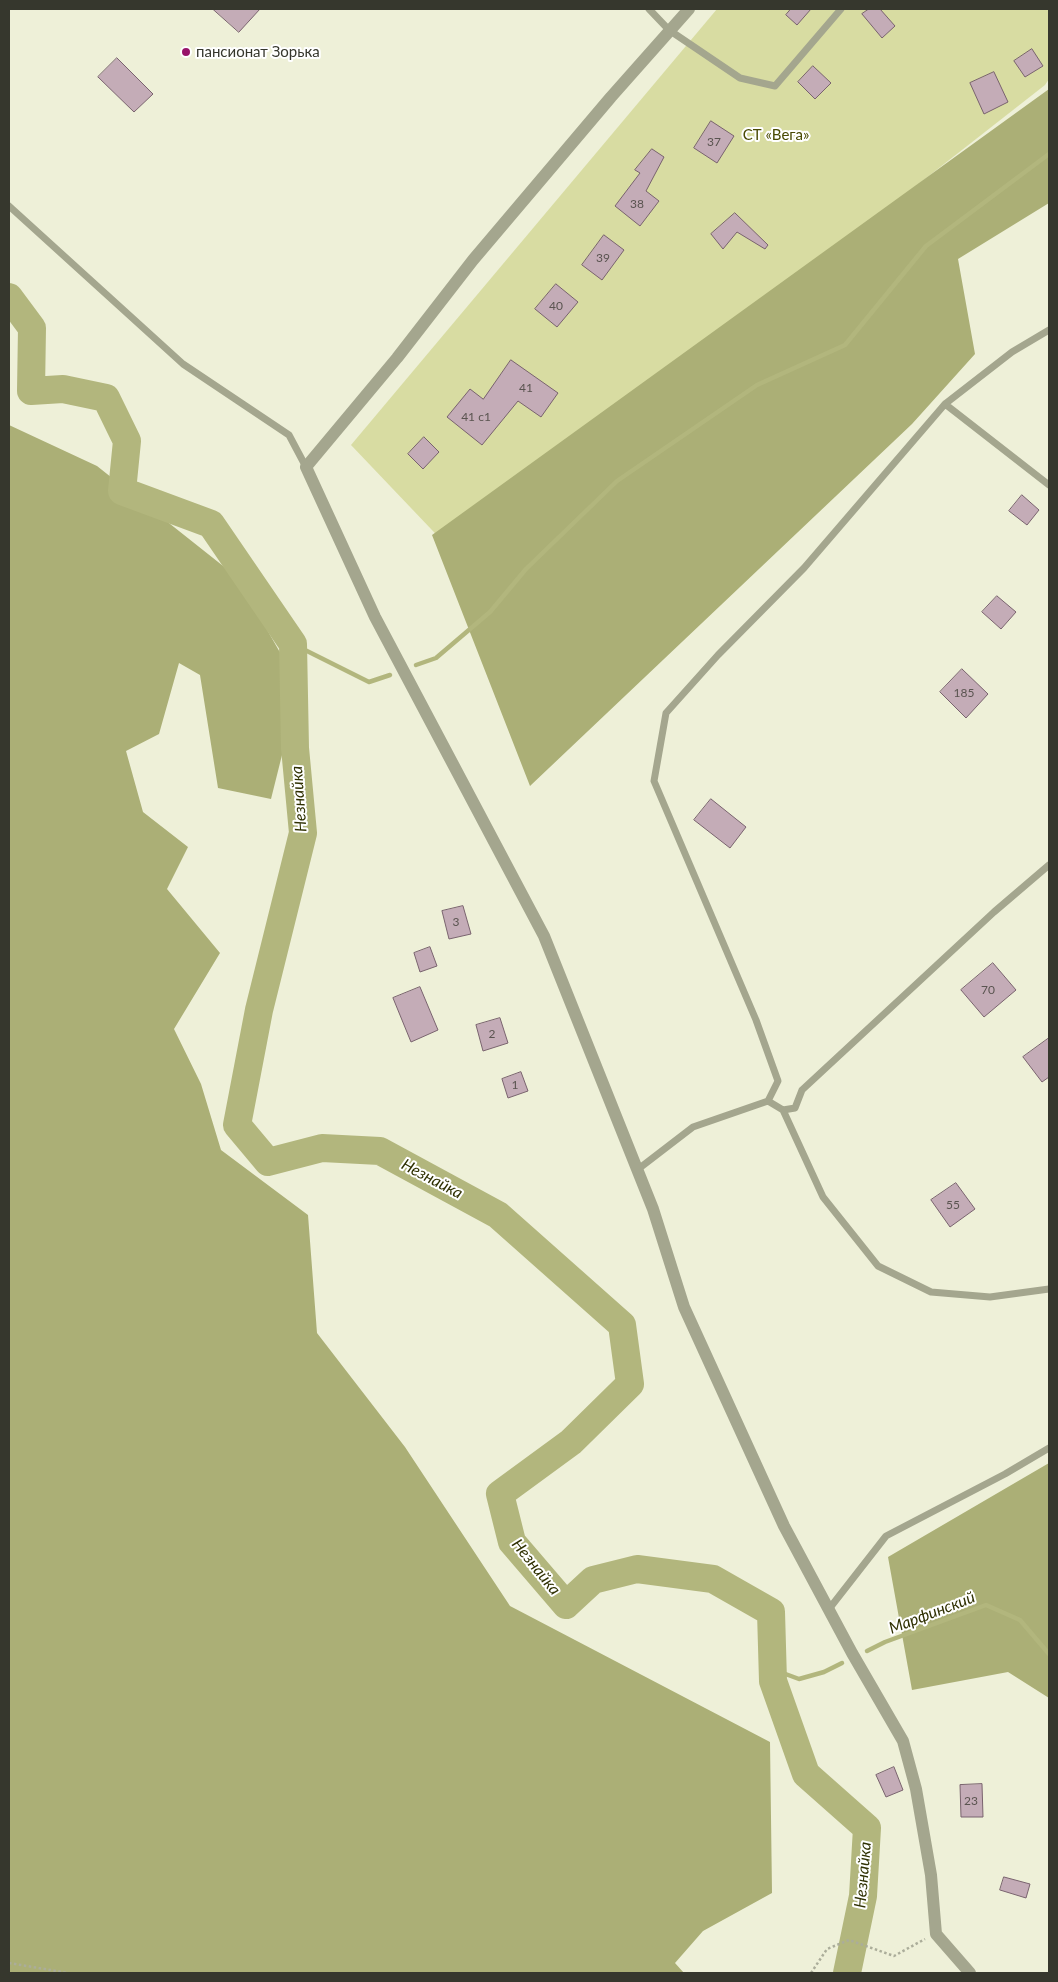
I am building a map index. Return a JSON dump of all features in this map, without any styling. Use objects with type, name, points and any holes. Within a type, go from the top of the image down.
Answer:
[{"type":"street","points":[[689,9],[473,260],[391,365],[306,467],[375,617],[544,936],[653,1209],[684,1307],[784,1526],[902,1741],[916,1789],[931,1875],[936,1934],[970,1973]]},
{"type":"lane","points":[[648,9],[669,30],[740,78],[775,86],[841,9]]},
{"type":"lane","points":[[9,206],[183,364],[289,435],[306,467]]},
{"type":"lane","points":[[637,1170],[693,1127],[768,1101],[778,1081],[762,1038],[654,781],[666,713],[718,655],[804,568],[945,404],[1012,352],[1049,330]]},
{"type":"lane","points":[[945,404],[1049,484]]},
{"type":"lane","points":[[783,1110],[795,1108],[802,1090],[994,912],[1049,865]]},
{"type":"lane","points":[[768,1101],[783,1110],[824,1197],[878,1266],[931,1292],[990,1297],[1049,1289]]},
{"type":"lane","points":[[829,1609],[886,1536],[1005,1474],[1049,1448]]},
{"type":"path","points":[[810,1973],[827,1949],[849,1940],[894,1956],[936,1934]]},
{"type":"path","points":[[9,1963],[68,1973]]},
{"type":"green space","name":"СТ «Вега»","points":[[717,9],[1049,9],[1049,79],[1045,85],[451,550],[351,445]]},
{"type":"green space","points":[[1049,89],[1049,203],[958,259],[975,354],[912,424],[530,786],[432,535]]},
{"type":"green space","points":[[9,425],[97,466],[237,577],[286,663],[284,747],[271,799],[218,788],[200,675],[179,663],[159,734],[126,751],[143,812],[188,847],[167,889],[220,953],[174,1029],[201,1084],[221,1150],[308,1215],[317,1333],[405,1447],[510,1606],[770,1742],[772,1893],[703,1931],[675,1963],[684,1973],[9,1973]]},
{"type":"green space","points":[[1049,1463],[1049,1698],[1008,1672],[912,1690],[888,1557]]},
{"type":"building","points":[[213,9],[260,9],[239,32]]},
{"type":"building","points":[[791,9],[811,9],[797,25],[786,15]]},
{"type":"building","points":[[869,9],[880,9],[895,26],[882,38],[862,14]]},
{"type":"building","points":[[1032,49],[1043,66],[1025,77],[1014,61]]},
{"type":"building","points":[[117,58],[153,94],[134,112],[98,77]]},
{"type":"building","points":[[813,66],[831,83],[815,99],[798,82]]},
{"type":"building","points":[[994,72],[1008,102],[984,114],[970,83]]},
{"type":"building","points":[[711,121],[734,136],[717,163],[694,148]]},
{"type":"building","points":[[652,149],[664,157],[646,191],[659,201],[640,226],[615,206],[640,173],[635,170]]},
{"type":"building","points":[[735,213],[768,245],[765,249],[737,232],[723,249],[711,234]]},
{"type":"building","points":[[604,235],[624,250],[602,280],[582,265]]},
{"type":"building","points":[[556,284],[578,302],[557,327],[535,309]]},
{"type":"building","points":[[511,360],[558,393],[541,417],[518,401],[482,445],[447,417],[470,389],[483,399]]},
{"type":"building","points":[[424,437],[439,452],[423,469],[408,454]]},
{"type":"building","points":[[1022,495],[1039,510],[1027,525],[1009,511]]},
{"type":"building","points":[[997,596],[1016,612],[1001,629],[982,612]]},
{"type":"building","points":[[962,669],[988,694],[966,718],[940,692]]},
{"type":"building","points":[[711,799],[746,827],[730,848],[694,820]]},
{"type":"building","points":[[463,906],[471,934],[449,939],[442,911]]},
{"type":"building","points":[[430,947],[437,966],[420,972],[414,953]]},
{"type":"building","points":[[993,963],[1016,990],[984,1017],[961,990]]},
{"type":"building","points":[[420,987],[438,1030],[411,1042],[393,998]]},
{"type":"building","points":[[500,1018],[508,1043],[483,1051],[476,1025]]},
{"type":"building","points":[[1049,1038],[1049,1077],[1042,1082],[1023,1057]]},
{"type":"building","points":[[521,1072],[528,1091],[508,1098],[502,1079]]},
{"type":"building","points":[[956,1183],[975,1209],[950,1227],[931,1200]]},
{"type":"building","points":[[894,1767],[903,1790],[886,1797],[876,1775]]},
{"type":"building","points":[[982,1784],[983,1817],[961,1817],[960,1785]]},
{"type":"building","points":[[1004,1877],[1030,1884],[1026,1898],[1000,1890]]},
{"type":"waterway","points":[[416,665],[436,658],[490,612],[526,569],[617,481],[757,385],[845,345],[926,246],[1049,154]]},
{"type":"waterway","name":"Незнайка","points":[[9,297],[32,328],[31,391],[63,389],[106,398],[127,441],[122,491],[211,524],[293,644],[295,748],[303,833],[259,1010],[237,1125],[268,1162],[322,1148],[380,1151],[498,1215],[622,1325],[630,1384],[571,1442],[500,1494],[512,1542],[566,1605],[593,1580],[637,1569],[713,1579],[771,1612],[773,1681],[806,1774],[867,1828],[863,1896],[847,1973]]},
{"type":"waterway","points":[[293,644],[369,682],[390,675]]},
{"type":"waterway","name":"Марфинский","points":[[867,1651],[885,1642],[986,1605],[1020,1620],[1049,1654]]},
{"type":"waterway","points":[[772,1669],[799,1679],[824,1672],[842,1663]]},
{"type":"place","name":"пансионат Зорька","points":[[186,52]]}]
